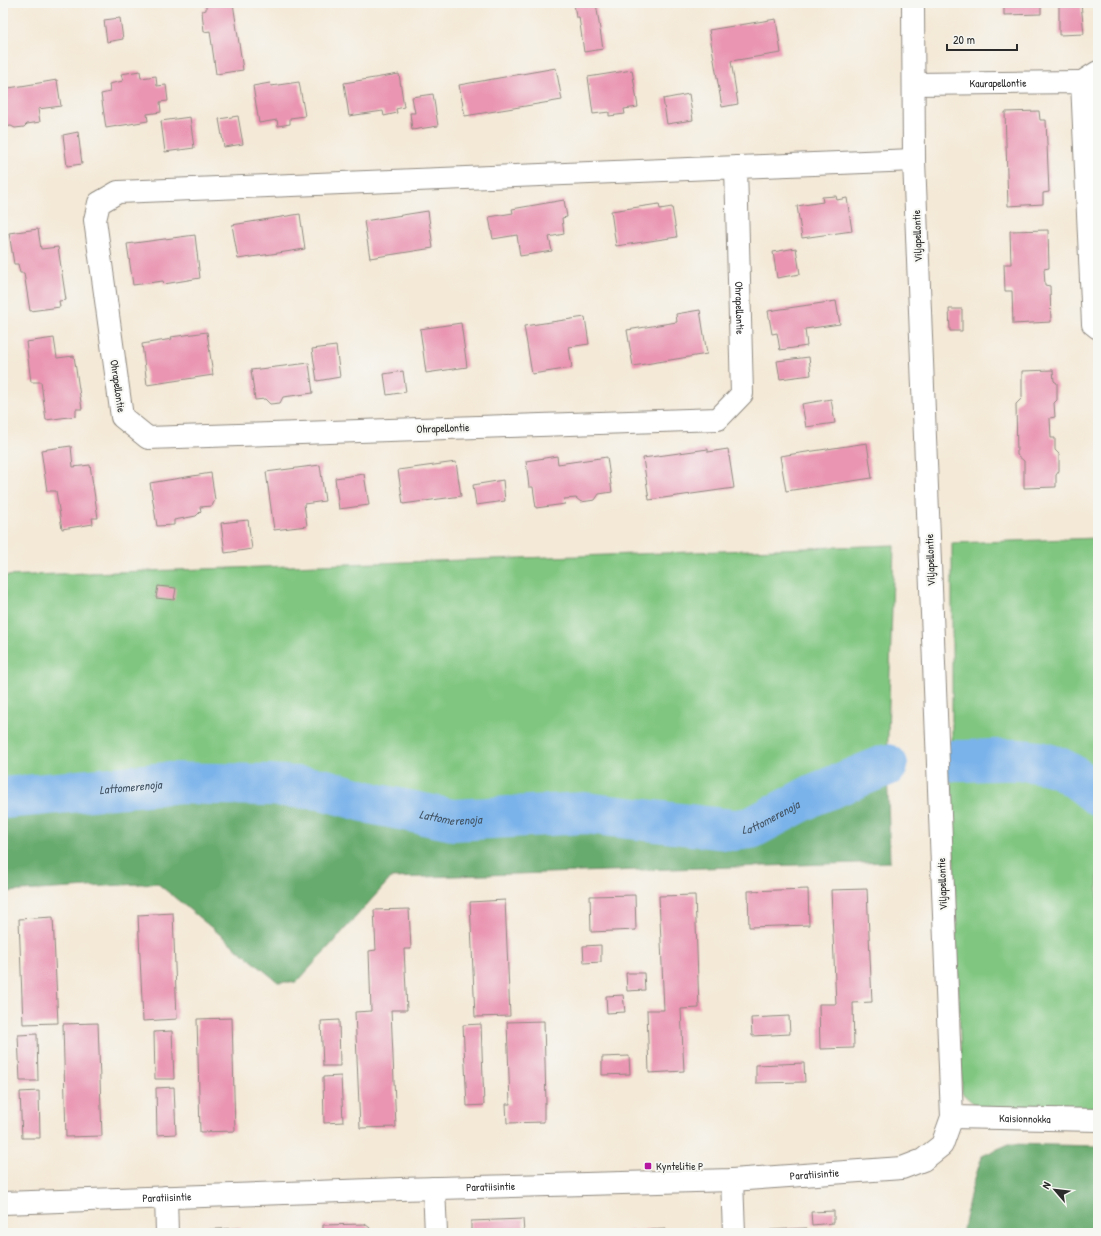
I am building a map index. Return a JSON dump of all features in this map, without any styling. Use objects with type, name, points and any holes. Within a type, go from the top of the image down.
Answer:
[{"type":"street","name":"Viljapellontie","points":[[913,3],[914,160],[952,1117]]},
{"type":"street","name":"Kaurapellontie","points":[[914,84],[1090,77],[1093,324],[1098,328]]},
{"type":"street","name":"Ohrapellontie","points":[[736,167],[742,394],[718,419],[148,438],[122,417],[95,220],[99,203],[118,192],[736,167],[914,160]]},
{"type":"street","name":"Kaisionnokka","points":[[952,1117],[1098,1120]]},
{"type":"street","name":"Paratiisintie","points":[[3,1203],[434,1188],[732,1180],[902,1168],[923,1160],[942,1145],[952,1117]]},
{"type":"street","points":[[732,1180],[734,1233]]},
{"type":"street","points":[[434,1188],[436,1233]]},
{"type":"street","points":[[166,1197],[167,1233]]},
{"type":"green space","points":[[1098,538],[1098,782],[1066,762],[1042,755],[1004,751],[952,750],[952,543]]},
{"type":"green space","points":[[894,545],[887,765],[813,795],[751,828],[734,830],[585,813],[453,820],[375,804],[322,789],[270,785],[167,783],[3,798],[3,576]]},
{"type":"green space","points":[[887,765],[890,862],[391,878],[297,982],[278,982],[157,883],[3,892],[3,798],[167,783],[270,785],[322,789],[375,804],[453,820],[585,813],[734,830],[751,828],[813,795]]},
{"type":"green space","points":[[1021,774],[1051,779],[1098,813],[1098,1109],[981,1110],[962,1093],[951,777]]},
{"type":"green space","points":[[1009,1144],[1098,1146],[1098,1233],[962,1233],[971,1191],[982,1156]]},
{"type":"building","points":[[233,3],[243,70],[216,74],[210,31],[204,32],[202,11],[206,10],[206,5]]},
{"type":"building","points":[[574,3],[596,3],[603,49],[584,52],[579,17],[576,17]]},
{"type":"building","points":[[1004,3],[1041,3],[1041,14],[1004,15]]},
{"type":"building","points":[[1081,3],[1084,34],[1059,35],[1059,4]]},
{"type":"building","points":[[120,18],[123,39],[107,42],[104,20]]},
{"type":"building","points":[[776,19],[781,53],[731,61],[738,104],[722,107],[709,30]]},
{"type":"building","points":[[556,68],[562,100],[465,116],[459,85]]},
{"type":"building","points":[[632,70],[638,107],[624,109],[625,114],[609,116],[609,112],[593,114],[588,77]]},
{"type":"building","points":[[140,71],[141,78],[156,76],[157,86],[166,85],[168,101],[160,102],[161,112],[147,114],[148,121],[106,128],[101,94],[110,92],[109,84],[123,81],[121,74]]},
{"type":"building","points":[[399,74],[404,107],[396,109],[397,113],[384,116],[383,111],[349,116],[344,83]]},
{"type":"building","points":[[57,80],[61,106],[38,109],[40,122],[27,124],[24,127],[3,127],[3,89]]},
{"type":"building","points":[[299,82],[305,116],[290,118],[290,124],[278,126],[277,120],[259,123],[253,86],[270,83],[271,86]]},
{"type":"building","points":[[433,94],[438,126],[412,130],[410,113],[415,113],[412,97]]},
{"type":"building","points":[[689,94],[693,120],[667,124],[663,99]]},
{"type":"building","points":[[1039,111],[1040,120],[1046,120],[1049,192],[1043,193],[1043,204],[1008,206],[1005,112]]},
{"type":"building","points":[[238,116],[243,144],[224,147],[219,119]]},
{"type":"building","points":[[190,117],[194,148],[165,152],[161,121]]},
{"type":"building","points":[[78,132],[82,164],[67,166],[63,135]]},
{"type":"building","points":[[836,196],[837,200],[847,198],[852,231],[802,238],[797,206],[823,202],[822,197]]},
{"type":"building","points":[[564,200],[567,217],[562,218],[564,234],[549,237],[552,251],[520,256],[517,235],[493,239],[489,217],[513,213],[512,209]]},
{"type":"building","points":[[659,204],[660,209],[672,207],[677,237],[616,246],[611,211]]},
{"type":"building","points":[[428,211],[433,248],[370,258],[364,221]]},
{"type":"building","points":[[300,214],[305,249],[238,259],[232,225]]},
{"type":"building","points":[[38,229],[41,249],[58,247],[66,300],[59,301],[60,307],[30,311],[24,273],[20,273],[18,264],[14,264],[9,233]]},
{"type":"building","points":[[1048,230],[1049,268],[1044,269],[1045,285],[1050,286],[1051,322],[1013,324],[1012,291],[1005,291],[1004,264],[1011,264],[1010,231]]},
{"type":"building","points":[[195,235],[200,278],[164,284],[163,281],[133,285],[127,244]]},
{"type":"building","points":[[796,248],[800,274],[777,278],[773,252]]},
{"type":"building","points":[[836,301],[840,324],[805,329],[807,346],[780,350],[777,333],[772,334],[768,311]]},
{"type":"building","points":[[949,309],[962,309],[962,331],[950,331]]},
{"type":"building","points":[[700,310],[707,354],[633,366],[627,330],[677,322],[676,314]]},
{"type":"building","points":[[585,317],[589,344],[569,347],[572,368],[532,374],[524,326]]},
{"type":"building","points":[[461,323],[467,367],[426,373],[420,329]]},
{"type":"building","points":[[207,332],[213,375],[147,385],[142,344],[172,339],[171,337]]},
{"type":"building","points":[[54,338],[57,358],[74,356],[82,409],[76,409],[76,416],[46,420],[41,382],[31,382],[26,342]]},
{"type":"building","points":[[336,346],[340,377],[317,381],[312,349]]},
{"type":"building","points":[[809,357],[811,375],[780,379],[777,361]]},
{"type":"building","points":[[309,363],[313,393],[283,397],[280,403],[270,404],[265,399],[255,400],[251,370]]},
{"type":"building","points":[[1053,370],[1054,381],[1057,383],[1057,400],[1054,403],[1055,417],[1050,418],[1051,438],[1055,438],[1055,450],[1059,454],[1059,471],[1056,475],[1056,487],[1024,488],[1024,461],[1017,455],[1016,404],[1022,398],[1022,371]]},
{"type":"building","points":[[403,371],[406,392],[387,395],[384,374]]},
{"type":"building","points":[[831,399],[835,423],[806,427],[802,404]]},
{"type":"building","points":[[867,443],[872,478],[786,491],[780,456]]},
{"type":"building","points":[[71,446],[73,467],[90,465],[98,518],[92,518],[93,524],[62,529],[56,491],[47,491],[41,450]]},
{"type":"building","points":[[708,449],[708,452],[728,449],[734,488],[649,500],[643,458]]},
{"type":"building","points":[[557,456],[558,464],[607,457],[612,492],[599,494],[595,500],[581,502],[576,498],[564,499],[565,504],[536,508],[533,487],[529,487],[526,461]]},
{"type":"building","points":[[456,462],[461,496],[403,504],[398,470]]},
{"type":"building","points":[[320,465],[325,501],[304,504],[307,526],[274,530],[266,472]]},
{"type":"building","points":[[211,473],[215,500],[212,506],[200,507],[201,511],[196,516],[174,520],[174,525],[157,526],[150,483]]},
{"type":"building","points":[[364,474],[369,505],[339,509],[335,478]]},
{"type":"building","points":[[503,480],[505,501],[476,505],[473,485]]},
{"type":"building","points":[[248,520],[252,549],[225,553],[221,523]]},
{"type":"building","points":[[158,586],[176,588],[174,600],[156,598]]},
{"type":"building","points":[[808,889],[809,925],[749,927],[748,891]]},
{"type":"building","points":[[867,889],[872,1002],[853,1003],[854,1048],[820,1049],[819,1004],[836,1004],[831,890]]},
{"type":"building","points":[[635,895],[636,930],[591,932],[590,896]]},
{"type":"building","points":[[695,895],[699,1008],[681,1009],[684,1071],[649,1073],[647,1010],[664,1010],[659,896]]},
{"type":"building","points":[[505,900],[510,1016],[475,1017],[470,902]]},
{"type":"building","points":[[409,909],[411,949],[404,949],[407,1010],[391,1010],[396,1127],[360,1128],[355,1012],[371,1011],[369,951],[376,950],[374,910]]},
{"type":"building","points":[[173,913],[177,1019],[143,1021],[138,915]]},
{"type":"building","points":[[53,917],[58,1023],[23,1024],[19,919]]},
{"type":"building","points":[[601,945],[601,962],[584,963],[583,946]]},
{"type":"building","points":[[626,973],[644,973],[645,990],[627,991]]},
{"type":"building","points":[[623,995],[625,1012],[607,1013],[606,996]]},
{"type":"building","points":[[789,1016],[790,1034],[752,1036],[751,1018]]},
{"type":"building","points":[[232,1018],[235,1131],[200,1132],[197,1019]]},
{"type":"building","points":[[339,1020],[340,1066],[323,1066],[321,1021]]},
{"type":"building","points":[[544,1021],[546,1103],[544,1103],[544,1122],[507,1123],[506,1104],[510,1104],[507,1022]]},
{"type":"building","points":[[98,1023],[102,1136],[66,1137],[63,1024]]},
{"type":"building","points":[[481,1024],[484,1105],[467,1106],[463,1025]]},
{"type":"building","points":[[172,1031],[174,1079],[155,1079],[154,1032]]},
{"type":"building","points":[[37,1034],[38,1081],[20,1081],[18,1035]]},
{"type":"building","points":[[629,1056],[630,1074],[602,1075],[602,1057]]},
{"type":"building","points":[[804,1063],[805,1082],[756,1083],[756,1065]]},
{"type":"building","points":[[341,1076],[343,1122],[324,1123],[323,1077]]},
{"type":"building","points":[[174,1087],[176,1134],[157,1135],[156,1088]]},
{"type":"building","points":[[39,1091],[40,1138],[22,1138],[20,1092]]},
{"type":"building","points":[[834,1211],[834,1223],[812,1225],[811,1212]]},
{"type":"building","points":[[523,1219],[524,1233],[471,1233],[471,1221]]},
{"type":"building","points":[[365,1224],[370,1228],[370,1233],[323,1233],[323,1225]]},
{"type":"building","points":[[240,1228],[241,1233],[196,1233],[196,1230]]},
{"type":"building","points":[[807,1228],[807,1233],[770,1233],[770,1230]]},
{"type":"building","points":[[666,1229],[666,1233],[627,1233],[627,1231]]},
{"type":"waterway","name":"Lattomerenoja","points":[[953,761],[1018,760],[1043,763],[1054,766],[1066,772],[1078,779],[1098,795]]},
{"type":"waterway","name":"Lattomerenoja","points":[[3,798],[167,783],[270,785],[322,789],[375,804],[453,820],[585,813],[734,830],[751,828],[813,795],[887,765]]},
{"type":"place","name":"Kyntelitie P","points":[[648,1166]]}]
